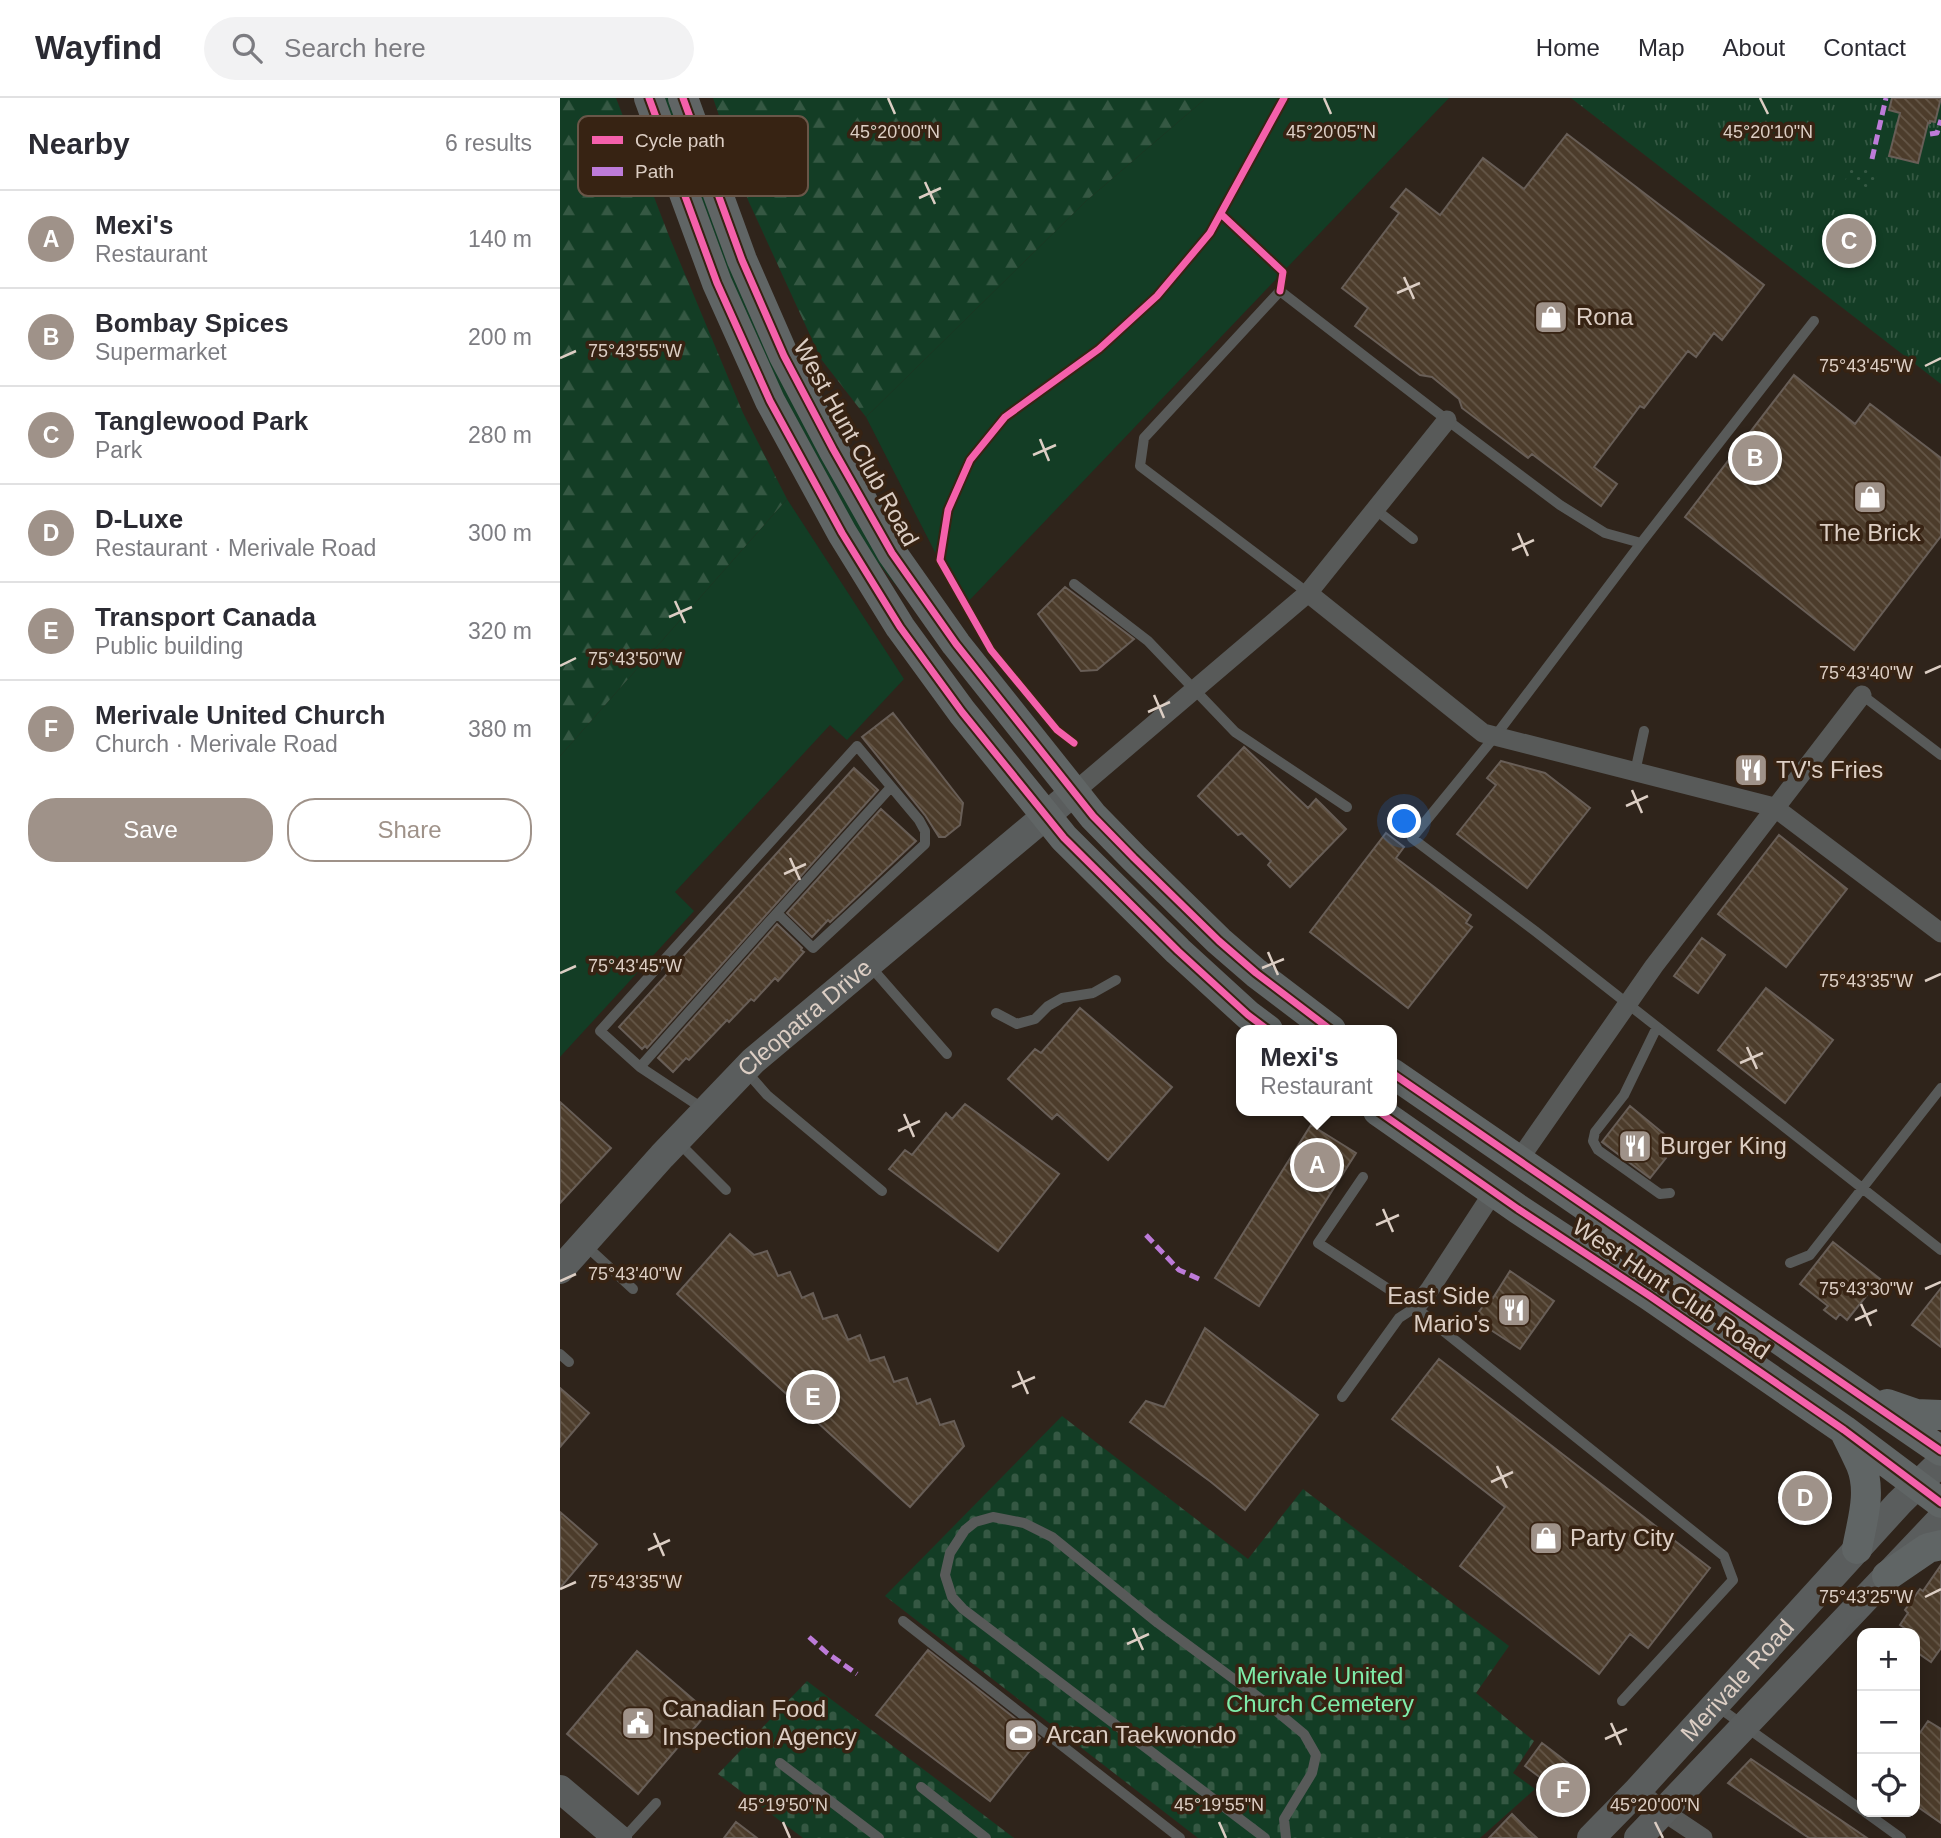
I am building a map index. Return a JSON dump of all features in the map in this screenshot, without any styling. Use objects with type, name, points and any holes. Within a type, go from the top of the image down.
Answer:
[{"type":"main road","points":[[649,98],[656,116]]},
{"type":"main road","name":"West Hunt Club Road","points":[[683,98],[690,116]]},
{"type":"main road","points":[[685,196],[717,283],[770,401],[829,509],[900,627],[962,712],[1064,838],[1178,951],[1261,1025]]},
{"type":"main road","name":"West Hunt Club Road","points":[[719,196],[747,272],[784,356],[892,553],[940,621],[1093,816],[1219,941],[1324,1025]]},
{"type":"main road","name":"Cleopatra Drive","points":[[560,1270],[705,1110],[745,1070],[1073,793]]},
{"type":"main road","name":"West Hunt Club Road","points":[[1397,1076],[1941,1451]]},
{"type":"main road","name":"West Hunt Club Road","points":[[1385,1116],[1844,1430],[1929,1494]]},
{"type":"main road","points":[[1494,1191],[1518,1161]]},
{"type":"main road","points":[[1857,1394],[1916,1414],[1941,1415]]},
{"type":"main road","points":[[1844,1430],[1865,1479],[1866,1503],[1857,1549]]},
{"type":"main road","name":"Merivale Road","points":[[1591,1838],[1638,1790],[1899,1503],[1929,1494],[1941,1462]]},
{"type":"main road","name":"Merivale Road","points":[[1638,1838],[1941,1519]]},
{"type":"main road","points":[[1887,1576],[1928,1548],[1941,1545]]},
{"type":"main road","points":[[560,1789],[618,1838]]},
{"type":"street","points":[[1073,793],[1308,593],[1447,420]]},
{"type":"street","points":[[1308,593],[1483,733],[1774,807],[1941,933]]},
{"type":"street","points":[[1518,1161],[1627,1004],[1774,807],[1862,695]]},
{"type":"street","points":[[1416,1307],[1494,1191]]},
{"type":"street","points":[[1638,1790],[1664,1812],[1703,1838]]},
{"type":"lane","points":[[1308,593],[1140,466],[1144,438],[1280,290],[1560,505],[1605,533],[1641,542]]},
{"type":"lane","points":[[1814,321],[1641,542],[1496,735],[1412,838],[1939,1246]]},
{"type":"lane","points":[[1375,509],[1413,539]]},
{"type":"lane","points":[[1074,584],[1148,641],[1235,732],[1347,807]]},
{"type":"lane","points":[[1862,695],[1941,755]]},
{"type":"lane","points":[[1635,772],[1644,731]]},
{"type":"lane","points":[[705,1110],[640,1067],[600,1031],[857,746],[919,820],[925,831],[925,844],[813,948],[777,913]]},
{"type":"lane","points":[[640,1067],[891,787]]},
{"type":"lane","points":[[869,965],[947,1054]]},
{"type":"lane","points":[[996,1013],[1017,1024],[1035,1019],[1048,1006],[1062,998],[1093,993],[1116,980]]},
{"type":"lane","points":[[1657,1027],[1624,1096],[1595,1132],[1592,1141],[1598,1150],[1660,1194],[1670,1193]]},
{"type":"lane","points":[[745,1070],[767,1095],[882,1191]]},
{"type":"lane","points":[[1790,1263],[1810,1255],[1941,1088]]},
{"type":"lane","points":[[677,1141],[726,1190]]},
{"type":"lane","points":[[1363,1177],[1318,1243],[1416,1307],[1724,1556],[1733,1580],[1622,1701]]},
{"type":"lane","points":[[583,1244],[633,1289]]},
{"type":"lane","points":[[1342,1397],[1399,1318],[1416,1307]]},
{"type":"lane","points":[[560,1354],[569,1362]]},
{"type":"lane","points":[[1265,1838],[963,1609],[952,1597],[945,1575],[950,1553],[965,1530],[975,1522],[993,1517],[1024,1523],[1052,1537],[1158,1623],[1269,1704],[1304,1734],[1316,1755],[1312,1773],[1284,1819],[1286,1838]]},
{"type":"lane","points":[[903,1621],[1180,1838]]},
{"type":"lane","points":[[1715,1705],[1857,1807]]},
{"type":"lane","points":[[780,1763],[879,1838]]},
{"type":"lane","points":[[921,1787],[986,1838]]},
{"type":"lane","points":[[624,1838],[656,1802]]},
{"type":"lane","points":[[1871,1817],[1901,1838]]},
{"type":"green space","points":[[560,98],[616,98],[623,116],[578,116],[578,196],[654,196],[743,413],[787,499],[560,756]]},
{"type":"green space","points":[[660,98],[672,98],[680,116],[667,116]]},
{"type":"green space","points":[[713,98],[1206,98],[1086,201],[866,417],[821,359],[747,196],[808,196],[808,116],[719,116]]},
{"type":"green space","points":[[1206,98],[1449,98],[963,607],[866,417],[1086,201]]},
{"type":"green space","points":[[1571,98],[1941,98],[1941,384]]},
{"type":"green space","points":[[1849,165],[1878,172],[1874,189],[1845,182]]},
{"type":"green space","points":[[698,196],[718,196],[899,583],[896,585],[867,549],[758,348]]},
{"type":"green space","points":[[787,499],[904,679],[847,740],[830,725],[675,892],[694,911],[560,1057],[560,756]]},
{"type":"green space","name":"Merivale United Church Cemetery","points":[[1062,1416],[1248,1559],[1303,1489],[1509,1646],[1476,1693],[1534,1741],[1513,1773],[1535,1789],[1480,1838],[1198,1838],[885,1596]]},
{"type":"green space","points":[[807,1681],[1014,1838],[803,1838],[718,1774]]},
{"type":"building","points":[[1892,98],[1941,98],[1935,122],[1928,123],[1918,163],[1889,156],[1900,113],[1889,110]]},
{"type":"building","name":"Rona","points":[[1567,134],[1764,285],[1722,340],[1714,333],[1696,357],[1688,351],[1644,408],[1640,406],[1594,467],[1617,484],[1601,506],[1532,454],[1528,458],[1462,408],[1459,399],[1432,377],[1420,375],[1355,326],[1368,308],[1342,288],[1399,213],[1391,207],[1406,189],[1440,215],[1483,158],[1524,189]]},
{"type":"building","name":"The Brick","points":[[1794,375],[1855,424],[1870,404],[1941,458],[1941,536],[1854,650],[1685,517]]},
{"type":"building","points":[[1065,587],[1134,639],[1097,670],[1081,671],[1038,614]]},
{"type":"building","points":[[893,713],[963,803],[960,825],[945,837],[939,837],[925,815],[862,737]]},
{"type":"building","points":[[1244,747],[1308,808],[1316,799],[1346,829],[1290,887],[1268,865],[1271,861],[1242,833],[1238,835],[1198,796]]},
{"type":"building","points":[[1501,761],[1545,773],[1590,808],[1527,888],[1457,834],[1496,785],[1487,778]]},
{"type":"building","points":[[854,768],[878,790],[647,1048],[645,1046],[642,1049],[619,1027]]},
{"type":"building","points":[[881,809],[916,841],[812,937],[787,913]]},
{"type":"building","points":[[1386,833],[1404,847],[1396,858],[1471,915],[1466,923],[1472,927],[1408,1008],[1310,932]]},
{"type":"building","points":[[1779,835],[1847,889],[1786,967],[1718,914]]},
{"type":"building","points":[[777,924],[804,952],[778,981],[775,978],[754,1001],[751,999],[729,1022],[727,1020],[689,1060],[686,1058],[673,1072],[658,1058]]},
{"type":"building","points":[[1702,938],[1725,955],[1698,993],[1674,976]]},
{"type":"building","points":[[1766,988],[1833,1040],[1785,1103],[1718,1050]]},
{"type":"building","points":[[1080,1008],[1172,1087],[1108,1160],[1057,1114],[1052,1119],[1008,1079],[1035,1049],[1041,1053]]},
{"type":"building","points":[[560,1102],[611,1148],[560,1203]]},
{"type":"building","points":[[965,1104],[1059,1174],[998,1251],[889,1169],[905,1150],[912,1155],[946,1113],[952,1119]]},
{"type":"building","name":"Burger King","points":[[1630,1106],[1670,1139],[1659,1153],[1666,1158],[1650,1178],[1602,1142]]},
{"type":"building","points":[[1311,1125],[1356,1153],[1259,1306],[1215,1278]]},
{"type":"building","points":[[730,1234],[754,1255],[767,1251],[778,1276],[790,1272],[802,1298],[813,1293],[823,1319],[837,1315],[848,1340],[860,1335],[870,1361],[884,1357],[894,1382],[907,1378],[917,1404],[930,1399],[940,1425],[954,1421],[964,1446],[910,1507],[677,1294]]},
{"type":"building","points":[[1833,1242],[1880,1279],[1847,1320],[1840,1314],[1836,1319],[1824,1310],[1828,1306],[1800,1284]]},
{"type":"building","name":"East Side Mario's","points":[[1510,1271],[1554,1301],[1520,1349],[1474,1319],[1490,1296],[1493,1298]]},
{"type":"building","points":[[1941,1288],[1941,1347],[1912,1325]]},
{"type":"building","points":[[1205,1328],[1318,1415],[1245,1510],[1130,1422],[1146,1401],[1164,1407]]},
{"type":"building","points":[[1439,1359],[1710,1568],[1648,1648],[1630,1634],[1599,1674],[1460,1566],[1505,1507],[1392,1419]]},
{"type":"building","points":[[560,1388],[589,1413],[560,1447]]},
{"type":"building","points":[[1802,1472],[1831,1494],[1808,1524],[1779,1502]]},
{"type":"building","points":[[560,1512],[597,1544],[560,1588]]},
{"type":"building","points":[[1941,1565],[1941,1648],[1931,1662],[1920,1654],[1920,1628],[1904,1628],[1900,1625],[1908,1613],[1905,1610],[1920,1589],[1923,1591]]},
{"type":"building","points":[[928,1650],[1040,1738],[990,1801],[876,1715]]},
{"type":"building","name":"Canadian Food Inspection Agency","points":[[637,1651],[708,1712],[638,1794],[567,1734]]},
{"type":"building","points":[[1928,1721],[1941,1729],[1941,1823],[1920,1808],[1920,1733]]},
{"type":"building","points":[[1542,1743],[1585,1776],[1568,1798],[1562,1793],[1558,1797],[1548,1787],[1550,1785],[1525,1766]]},
{"type":"building","points":[[1751,1759],[1867,1838],[1809,1838],[1728,1783]]},
{"type":"building","points":[[1512,1814],[1527,1829],[1537,1838],[1489,1838]]},
{"type":"building","points":[[736,1822],[757,1838],[724,1838]]},
{"type":"marked path","points":[[1872,159],[1886,98]]},
{"type":"marked path","points":[[1930,134],[1937,133],[1941,120]]},
{"type":"marked path","points":[[1146,1235],[1179,1270],[1199,1279]]},
{"type":"marked path","points":[[809,1637],[857,1674]]},
{"type":"cycle path","points":[[649,98],[656,116]]},
{"type":"cycle path","points":[[683,98],[690,116]]},
{"type":"cycle path","points":[[1074,743],[1057,730],[991,650],[940,560],[948,510],[970,460],[1005,417],[1099,349],[1157,296],[1210,233],[1284,98]]},
{"type":"cycle path","points":[[685,196],[717,283],[770,401],[842,533],[900,627],[962,712],[1064,838],[1178,951],[1261,1025]]},
{"type":"cycle path","points":[[719,196],[742,260],[784,356],[833,449],[892,553],[956,644],[1093,816],[1219,941],[1324,1025]]},
{"type":"cycle path","points":[[1221,214],[1283,272],[1280,291]]},
{"type":"cycle path","points":[[1397,1076],[1941,1451]]},
{"type":"cycle path","points":[[1385,1116],[1844,1430],[1941,1503]]},
{"type":"place","name":"Tanglewood Park","points":[[1849,241]]},
{"type":"place","name":"Rona","points":[[1551,317]]},
{"type":"place","name":"Bombay Spices","points":[[1755,458]]},
{"type":"place","name":"The Brick","points":[[1870,497]]},
{"type":"place","name":"TV's Fries","points":[[1751,770]]},
{"type":"place","name":"Burger King","points":[[1635,1146]]},
{"type":"place","name":"Mexi's","points":[[1317,1165]]},
{"type":"place","name":"East Side Mario's","points":[[1514,1310]]},
{"type":"place","name":"Transport Canada","points":[[813,1397]]},
{"type":"place","name":"D-Luxe","points":[[1805,1498]]},
{"type":"place","name":"Party City","points":[[1546,1538]]},
{"type":"place","name":"Canadian Food Inspection Agency","points":[[638,1723]]},
{"type":"place","name":"Arcan Taekwondo","points":[[1021,1735]]},
{"type":"place","name":"Merivale United Church","points":[[1563,1790]]}]
